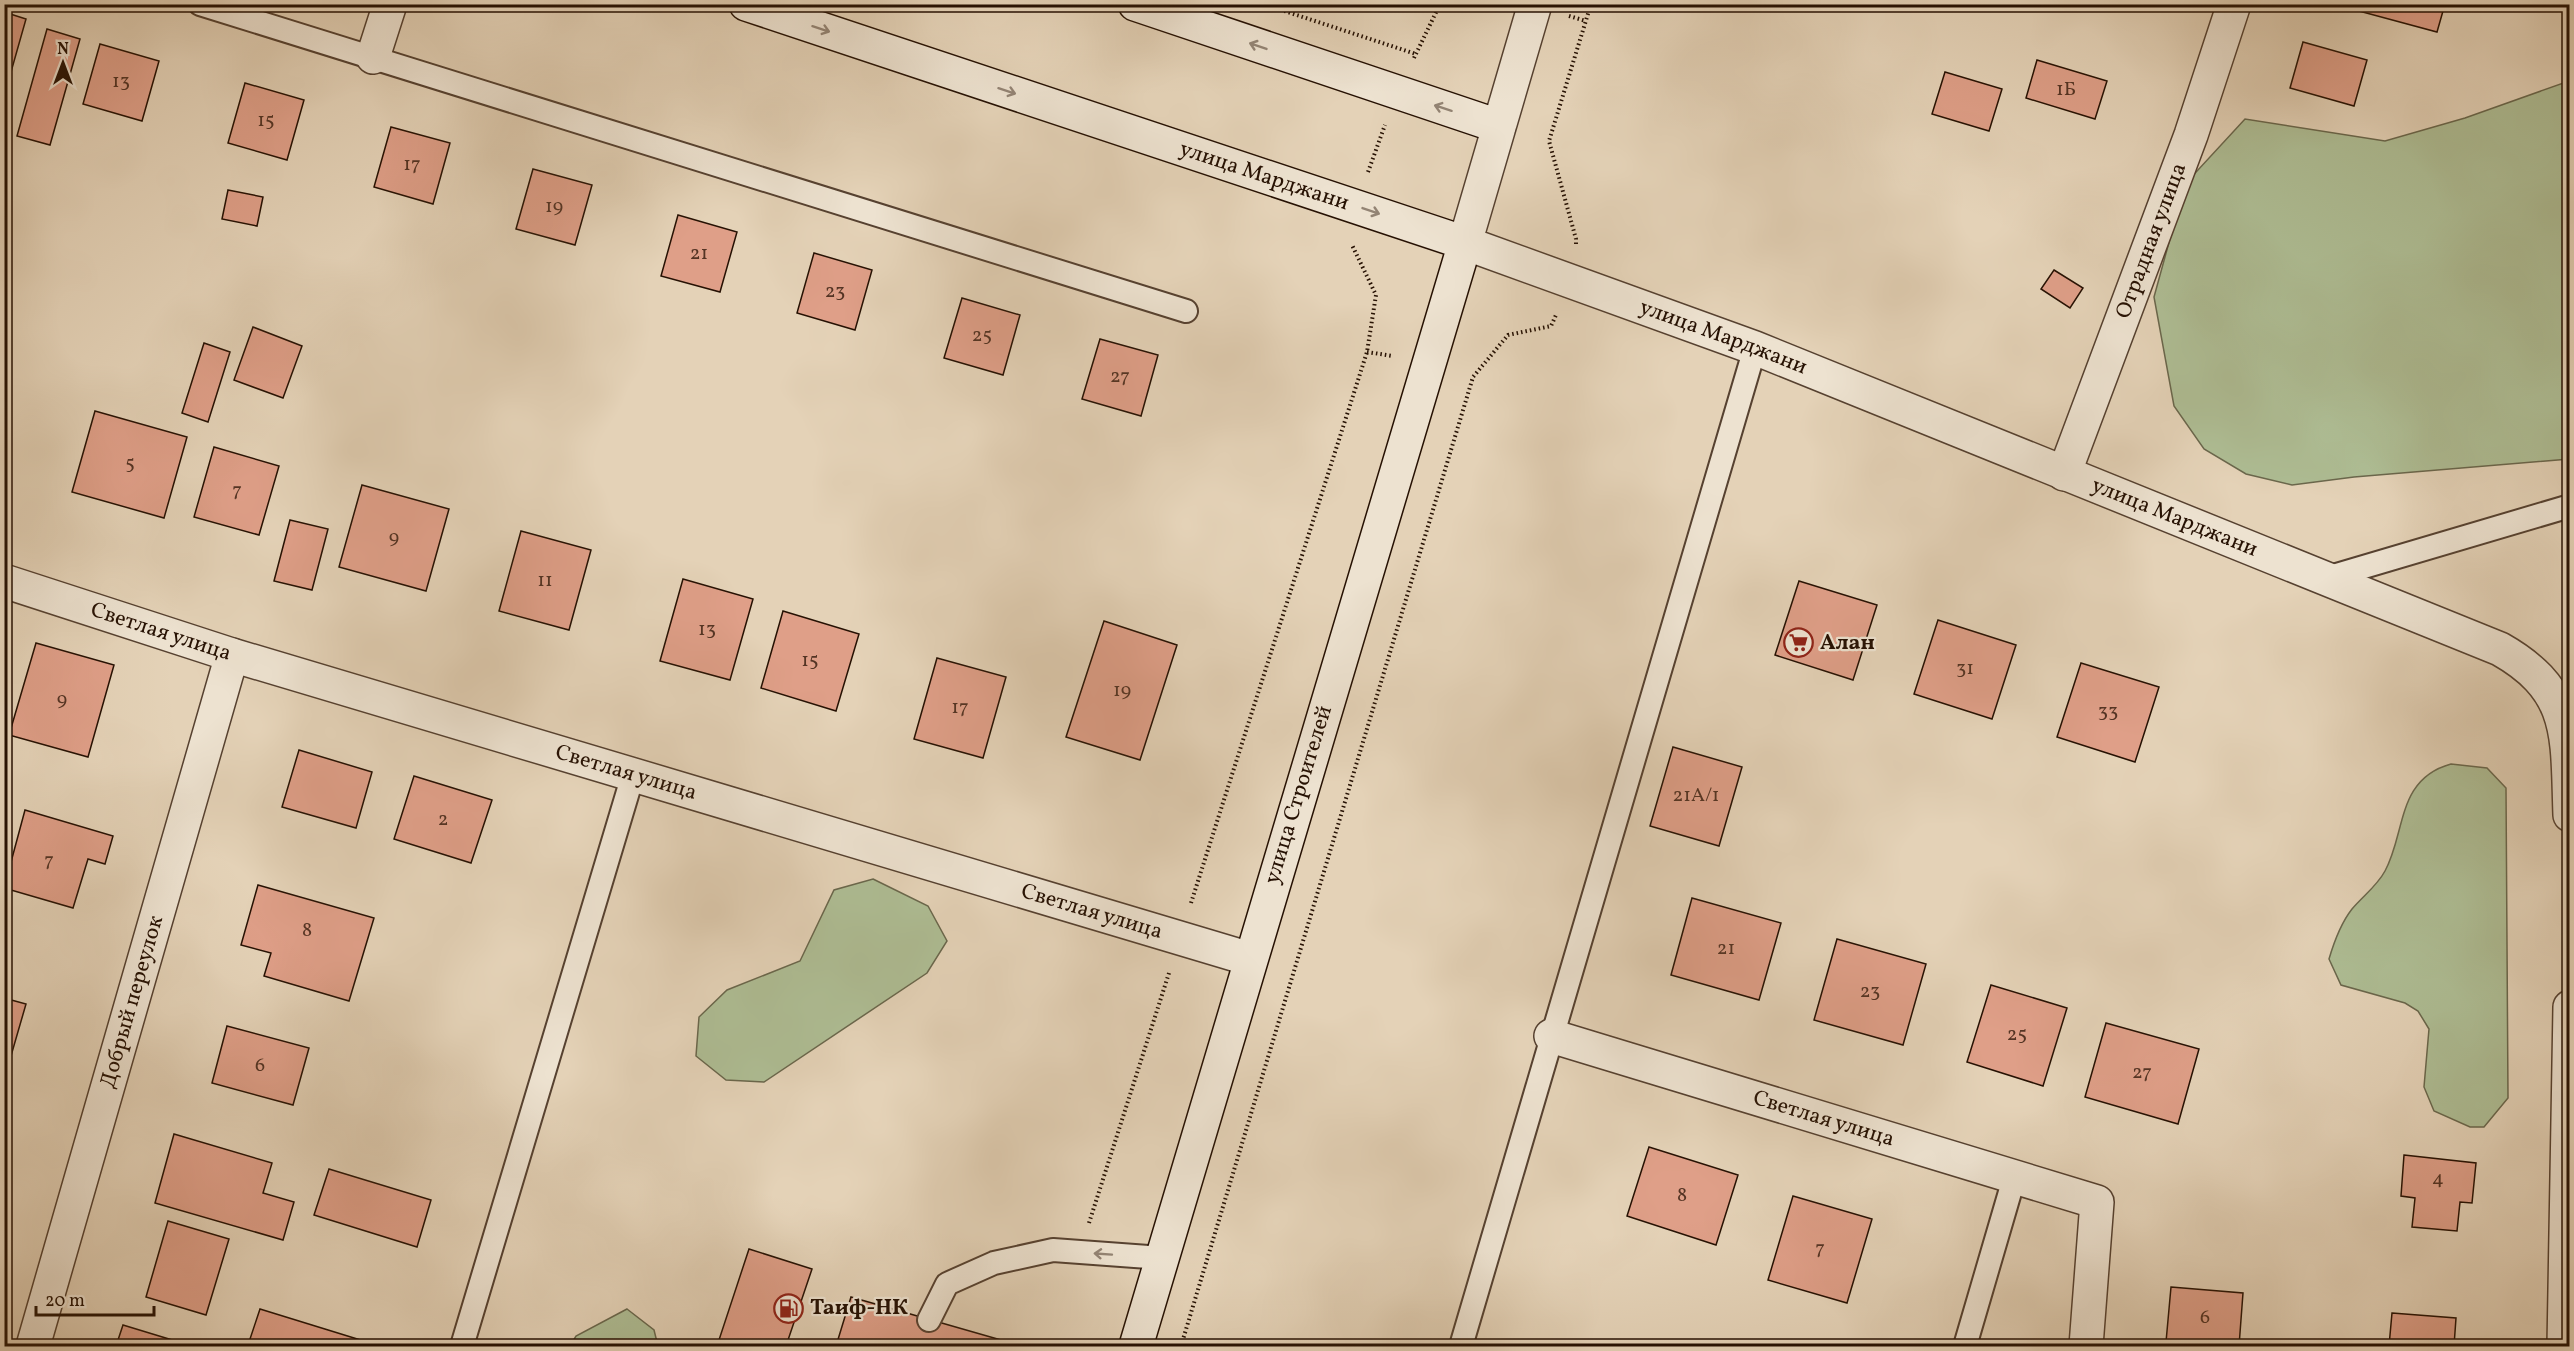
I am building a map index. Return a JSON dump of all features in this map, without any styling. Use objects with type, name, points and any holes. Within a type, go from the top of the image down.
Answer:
[{"type":"street","points":[[373,57],[390,4]]},
{"type":"street","name":"улица Марджани","points":[[746,4],[1465,243],[1755,348],[2500,649],[2524,662],[2544,680],[2556,696],[2566,726],[2570,815]]},
{"type":"street","points":[[1135,4],[1498,126]]},
{"type":"street","name":"улица Строителей","points":[[1136,1347],[1535,4]]},
{"type":"street","name":"Отрадная улица","points":[[2064,474],[2191,135],[2234,4]]},
{"type":"street","name":"Светлая улица","points":[[4,581],[232,655],[1250,959]]},
{"type":"street","name":"Добрый переулок","points":[[33,1347],[232,655]]},
{"type":"street","points":[[2564,1347],[2570,1007]]},
{"type":"street","name":"Светлая улица","points":[[1551,1036],[2015,1175],[2097,1202],[2086,1347]]},
{"type":"lane","points":[[200,4],[1186,311]]},
{"type":"lane","points":[[1461,1347],[1755,348]]},
{"type":"lane","points":[[2323,579],[2570,506]]},
{"type":"lane","points":[[462,1347],[633,775]]},
{"type":"lane","points":[[1965,1347],[2015,1175]]},
{"type":"lane","points":[[929,1320],[947,1284],[993,1263],[1053,1250],[1162,1258]]},
{"type":"path","points":[[1263,4],[1416,54]]},
{"type":"path","points":[[1079,1252],[1367,351],[1376,295],[1349,238],[1355,206],[1397,93],[1440,4]]},
{"type":"path","points":[[1181,1347],[1473,377],[1508,335],[1551,326],[1571,282],[1576,239],[1549,141],[1591,4]]},
{"type":"green space","points":[[2569,81],[2569,459],[2354,477],[2292,485],[2246,474],[2204,449],[2174,406],[2154,297],[2185,184],[2245,119],[2385,141],[2465,118]]},
{"type":"green space","points":[[2451,764],[2487,768],[2506,788],[2508,1098],[2484,1127],[2470,1127],[2434,1111],[2424,1087],[2429,1029],[2418,1011],[2405,1003],[2341,985],[2329,959],[2338,933],[2348,914],[2385,871],[2392,856],[2411,794],[2433,771]]},
{"type":"green space","points":[[873,879],[928,906],[947,941],[927,973],[764,1082],[726,1080],[696,1056],[699,1017],[727,990],[800,961],[834,890]]},
{"type":"green space","points":[[627,1309],[654,1330],[658,1346],[570,1346],[576,1336]]},
{"type":"building","points":[[2345,4],[2445,4],[2437,32],[2344,7]]},
{"type":"building","points":[[4,12],[26,19],[9,79],[4,77]]},
{"type":"building","points":[[47,29],[80,39],[50,145],[17,136]]},
{"type":"building","points":[[2303,42],[2367,60],[2354,106],[2290,88]]},
{"type":"building","points":[[100,44],[159,61],[142,121],[83,104]]},
{"type":"building","points":[[2037,60],[2107,81],[2095,119],[2026,98]]},
{"type":"building","points":[[1945,72],[2002,89],[1989,131],[1932,114]]},
{"type":"building","points":[[245,83],[304,100],[287,160],[228,143]]},
{"type":"building","points":[[391,127],[450,143],[433,204],[374,187]]},
{"type":"building","points":[[533,169],[592,185],[575,245],[516,229]]},
{"type":"building","points":[[228,190],[263,197],[257,226],[222,219]]},
{"type":"building","points":[[678,215],[737,232],[720,292],[661,276]]},
{"type":"building","points":[[814,253],[872,270],[855,330],[797,313]]},
{"type":"building","points":[[2054,270],[2083,288],[2070,308],[2041,289]]},
{"type":"building","points":[[962,298],[1020,315],[1003,375],[944,358]]},
{"type":"building","points":[[253,327],[302,346],[283,398],[234,380]]},
{"type":"building","points":[[1100,339],[1158,355],[1141,416],[1082,399]]},
{"type":"building","points":[[204,343],[230,352],[208,422],[182,413]]},
{"type":"building","points":[[95,411],[187,437],[164,518],[72,492]]},
{"type":"building","points":[[214,447],[279,466],[259,535],[194,517]]},
{"type":"building","points":[[362,485],[449,509],[426,591],[339,567]]},
{"type":"building","points":[[290,520],[328,529],[312,590],[274,581]]},
{"type":"building","points":[[521,531],[591,550],[569,630],[499,611]]},
{"type":"building","points":[[683,579],[753,599],[730,680],[660,661]]},
{"type":"building","points":[[1799,581],[1877,605],[1853,680],[1775,655]]},
{"type":"building","points":[[783,611],[859,634],[836,711],[761,688]]},
{"type":"building","points":[[1938,620],[2016,645],[1992,719],[1914,694]]},
{"type":"building","points":[[1104,621],[1177,645],[1140,760],[1066,737]]},
{"type":"building","points":[[36,643],[114,665],[88,757],[9,735]]},
{"type":"building","points":[[937,658],[1006,677],[983,758],[914,739]]},
{"type":"building","points":[[2081,663],[2159,687],[2135,762],[2057,737]]},
{"type":"building","points":[[1673,747],[1742,767],[1719,846],[1650,826]]},
{"type":"building","points":[[299,750],[372,772],[356,828],[282,807]]},
{"type":"building","points":[[414,776],[492,800],[471,863],[394,839]]},
{"type":"building","points":[[25,810],[113,836],[105,864],[88,859],[73,908],[4,888]]},
{"type":"building","points":[[258,885],[374,918],[349,1001],[264,976],[271,953],[241,945]]},
{"type":"building","points":[[1692,898],[1781,923],[1759,1000],[1671,975]]},
{"type":"building","points":[[1837,939],[1926,964],[1903,1045],[1814,1020]]},
{"type":"building","points":[[1991,985],[2067,1008],[2043,1086],[1967,1062]]},
{"type":"building","points":[[4,998],[26,1004],[4,1080]]},
{"type":"building","points":[[2106,1023],[2199,1049],[2178,1124],[2085,1097]]},
{"type":"building","points":[[227,1026],[309,1048],[293,1105],[212,1083]]},
{"type":"building","points":[[174,1134],[272,1163],[263,1193],[294,1202],[283,1240],[155,1203]]},
{"type":"building","points":[[1649,1147],[1738,1175],[1716,1245],[1627,1216]]},
{"type":"building","points":[[2404,1155],[2476,1163],[2472,1203],[2460,1202],[2457,1231],[2412,1227],[2415,1198],[2401,1196]]},
{"type":"building","points":[[329,1169],[431,1200],[417,1247],[314,1215]]},
{"type":"building","points":[[1793,1196],[1872,1219],[1847,1303],[1768,1280]]},
{"type":"building","points":[[168,1221],[229,1239],[206,1315],[146,1297]]},
{"type":"building","points":[[749,1249],[812,1269],[786,1346],[717,1346]]},
{"type":"building","points":[[2171,1287],[2243,1293],[2239,1346],[2177,1346],[2177,1343],[2166,1342]]},
{"type":"building","points":[[851,1297],[1008,1342],[1006,1346],[836,1346]]},
{"type":"building","points":[[260,1309],[380,1346],[248,1345]]},
{"type":"building","points":[[2392,1313],[2456,1318],[2454,1346],[2389,1346]]},
{"type":"building","points":[[123,1325],[192,1346],[116,1346]]},
{"type":"place","name":"Алан","points":[[1799,643]]},
{"type":"place","name":"Таиф-НК","points":[[789,1308]]}]
